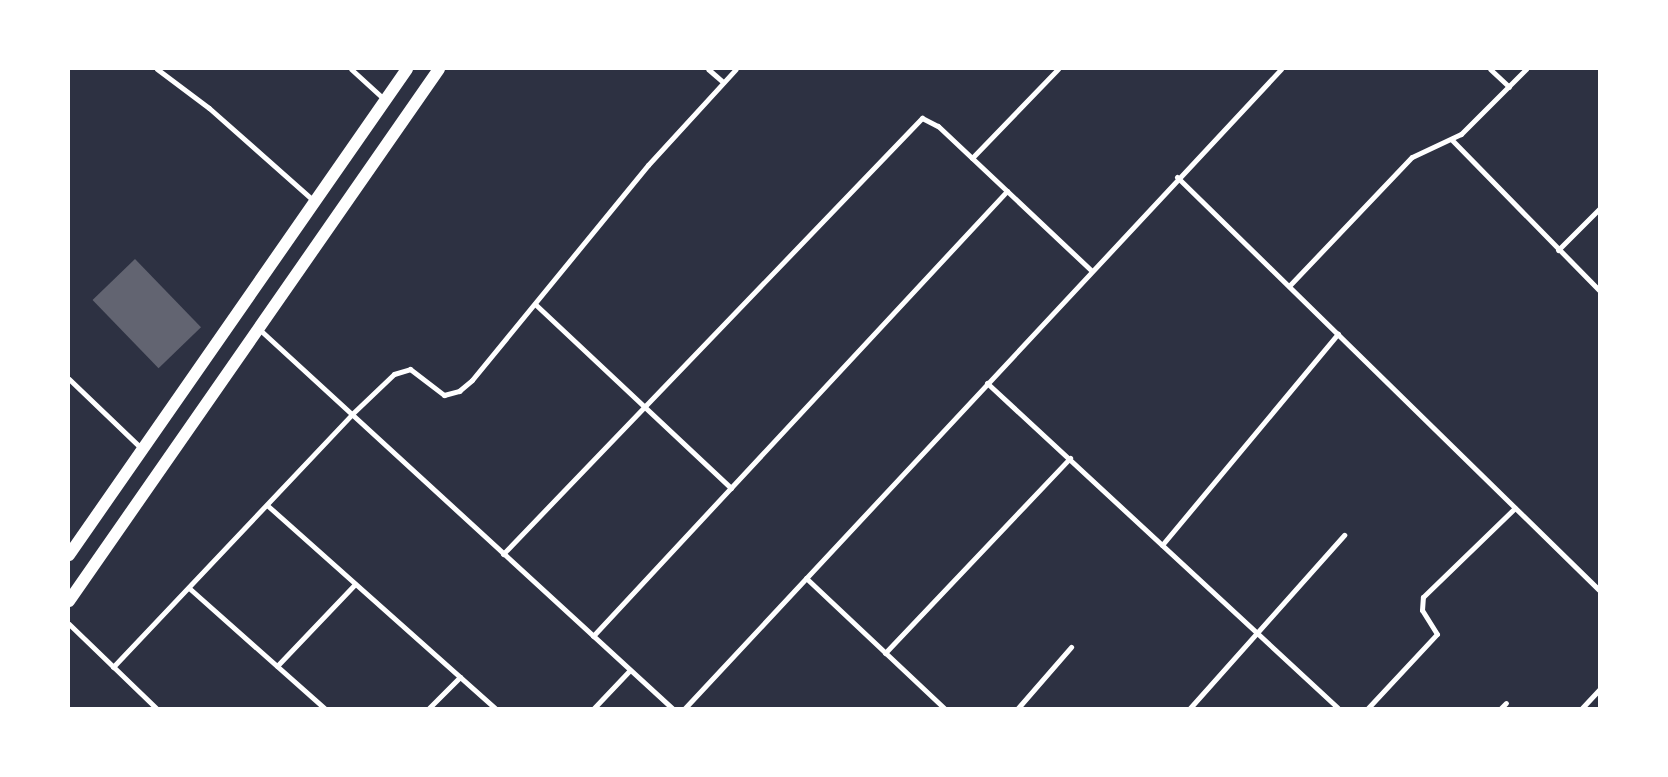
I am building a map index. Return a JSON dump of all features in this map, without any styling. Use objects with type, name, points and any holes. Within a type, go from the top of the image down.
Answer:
[{"type":"main road","points":[[69,554],[406,69]]},
{"type":"main road","points":[[69,602],[439,69]]},
{"type":"street","points":[[157,69],[209,108],[314,202]]},
{"type":"street","points":[[351,69],[385,100]]},
{"type":"street","points":[[708,69],[723,82]]},
{"type":"street","points":[[113,667],[268,506],[351,415],[402,369],[418,373],[444,395],[459,391],[472,380],[648,165],[736,69]]},
{"type":"street","points":[[972,158],[1058,69]]},
{"type":"street","points":[[685,708],[1091,270],[1281,69]]},
{"type":"street","points":[[1490,69],[1509,87]]},
{"type":"street","points":[[1289,286],[1412,157],[1452,140],[1526,69]]},
{"type":"street","points":[[503,554],[644,409],[917,121],[930,119],[1091,270]]},
{"type":"street","points":[[1452,140],[1599,290]]},
{"type":"street","points":[[1178,177],[1599,590]]},
{"type":"street","points":[[593,636],[1007,191]]},
{"type":"street","points":[[1558,250],[1599,209]]},
{"type":"street","points":[[535,304],[644,409],[731,488]]},
{"type":"street","points":[[258,329],[672,708]]},
{"type":"street","points":[[1162,545],[1338,334]]},
{"type":"street","points":[[69,379],[142,449]]},
{"type":"street","points":[[987,383],[1338,708]]},
{"type":"street","points":[[885,653],[1070,458]]},
{"type":"street","points":[[268,506],[495,708]]},
{"type":"street","points":[[1368,708],[1437,634],[1422,610],[1423,597],[1516,508]]},
{"type":"street","points":[[1190,708],[1344,535]]},
{"type":"street","points":[[806,578],[944,708]]},
{"type":"street","points":[[277,666],[355,584]]},
{"type":"street","points":[[189,588],[324,708]]},
{"type":"street","points":[[69,624],[156,708]]},
{"type":"street","points":[[1018,708],[1071,647]]},
{"type":"street","points":[[594,708],[630,670]]},
{"type":"street","points":[[430,708],[460,678]]},
{"type":"street","points":[[1582,708],[1599,690]]},
{"type":"street","points":[[1501,708],[1506,703]]},
{"type":"building","points":[[135,259],[201,327],[159,368],[93,300]]}]
